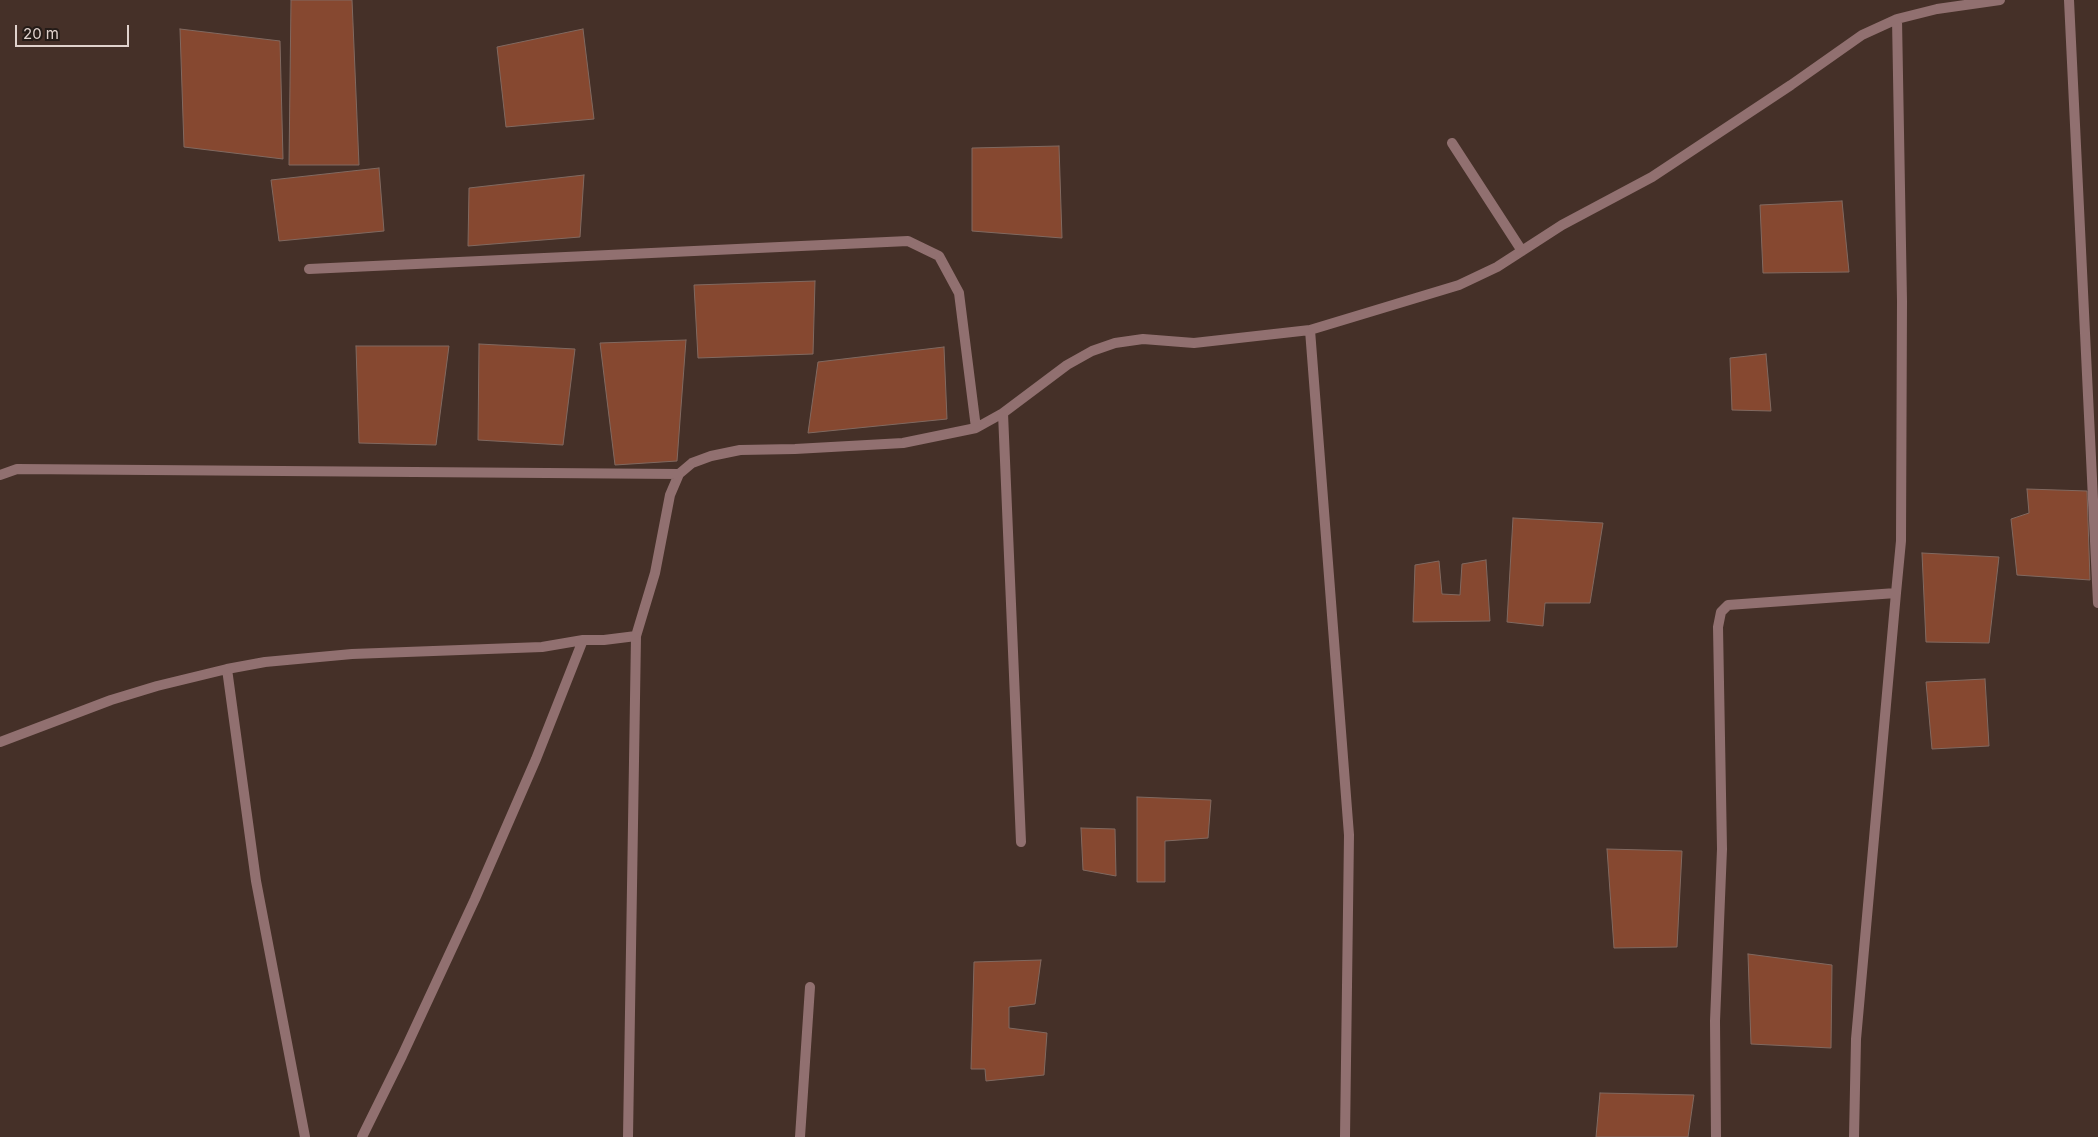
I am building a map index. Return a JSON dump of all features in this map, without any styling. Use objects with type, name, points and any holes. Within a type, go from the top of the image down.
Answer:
[{"type":"street","points":[[628,1137],[636,636],[655,572],[670,495],[680,474],[692,463],[711,456],[740,450],[795,450],[903,443],[976,428],[1003,413],[1067,365],[1092,351],[1115,343],[1143,338],[1194,343],[1310,330],[1459,285],[1497,267],[1562,224],[1652,177],[1768,101],[1862,35],[1897,19],[1964,4],[2000,0]]},
{"type":"street","points":[[2069,0],[2098,603]]},
{"type":"street","points":[[1854,1137],[1856,1039],[1901,542],[1902,300],[1897,19]]},
{"type":"street","points":[[1452,143],[1522,252]]},
{"type":"street","points":[[309,269],[908,241],[939,256],[959,293],[976,428]]},
{"type":"street","points":[[1310,330],[1349,835],[1345,1137]]},
{"type":"street","points":[[1003,413],[1020,842]]},
{"type":"street","points":[[0,475],[17,469],[680,474]]},
{"type":"street","points":[[1716,1137],[1715,1021],[1722,849],[1718,627],[1721,612],[1728,605],[1896,593]]},
{"type":"street","points":[[0,742],[111,700],[157,686],[227,669],[298,658],[542,647],[583,640],[604,640],[636,636]]},
{"type":"street","points":[[362,1137],[402,1056],[482,882],[536,759],[583,640]]},
{"type":"street","points":[[227,669],[256,881],[306,1137]]},
{"type":"street","points":[[800,1137],[810,987]]},
{"type":"building","points":[[291,0],[352,0],[359,165],[289,165]]},
{"type":"building","points":[[180,29],[280,41],[283,159],[184,147]]},
{"type":"building","points":[[583,29],[594,119],[506,127],[497,47]]},
{"type":"building","points":[[1059,146],[1062,238],[972,231],[972,148]]},
{"type":"building","points":[[379,168],[384,231],[279,241],[271,180]]},
{"type":"building","points":[[584,175],[580,237],[468,246],[469,188]]},
{"type":"building","points":[[1842,201],[1849,272],[1763,273],[1760,205]]},
{"type":"building","points":[[815,281],[813,354],[698,358],[694,285]]},
{"type":"building","points":[[686,340],[677,461],[615,465],[600,343]]},
{"type":"building","points":[[479,344],[575,349],[563,445],[478,440]]},
{"type":"building","points":[[356,346],[449,346],[436,445],[359,443]]},
{"type":"building","points":[[944,347],[947,419],[808,433],[818,362]]},
{"type":"building","points":[[1766,354],[1771,411],[1732,410],[1730,358]]},
{"type":"building","points":[[2027,489],[2087,491],[2090,580],[2017,575],[2011,519],[2029,513]]},
{"type":"building","points":[[1513,518],[1603,523],[1590,603],[1545,603],[1543,626],[1507,622]]},
{"type":"building","points":[[1922,553],[1999,557],[1989,643],[1926,642]]},
{"type":"building","points":[[1486,560],[1490,621],[1413,622],[1415,565],[1439,561],[1442,594],[1460,595],[1462,564]]},
{"type":"building","points":[[1985,679],[1989,746],[1932,749],[1926,682]]},
{"type":"building","points":[[1137,797],[1211,800],[1208,838],[1165,841],[1165,882],[1137,882]]},
{"type":"building","points":[[1081,828],[1115,829],[1116,876],[1083,870]]},
{"type":"building","points":[[1607,849],[1682,851],[1677,947],[1614,948]]},
{"type":"building","points":[[1748,954],[1832,965],[1831,1048],[1751,1044]]},
{"type":"building","points":[[1041,960],[1035,1004],[1009,1007],[1009,1028],[1047,1033],[1044,1075],[986,1081],[985,1069],[971,1069],[974,962]]},
{"type":"building","points":[[1600,1093],[1694,1095],[1688,1137],[1596,1137]]}]
